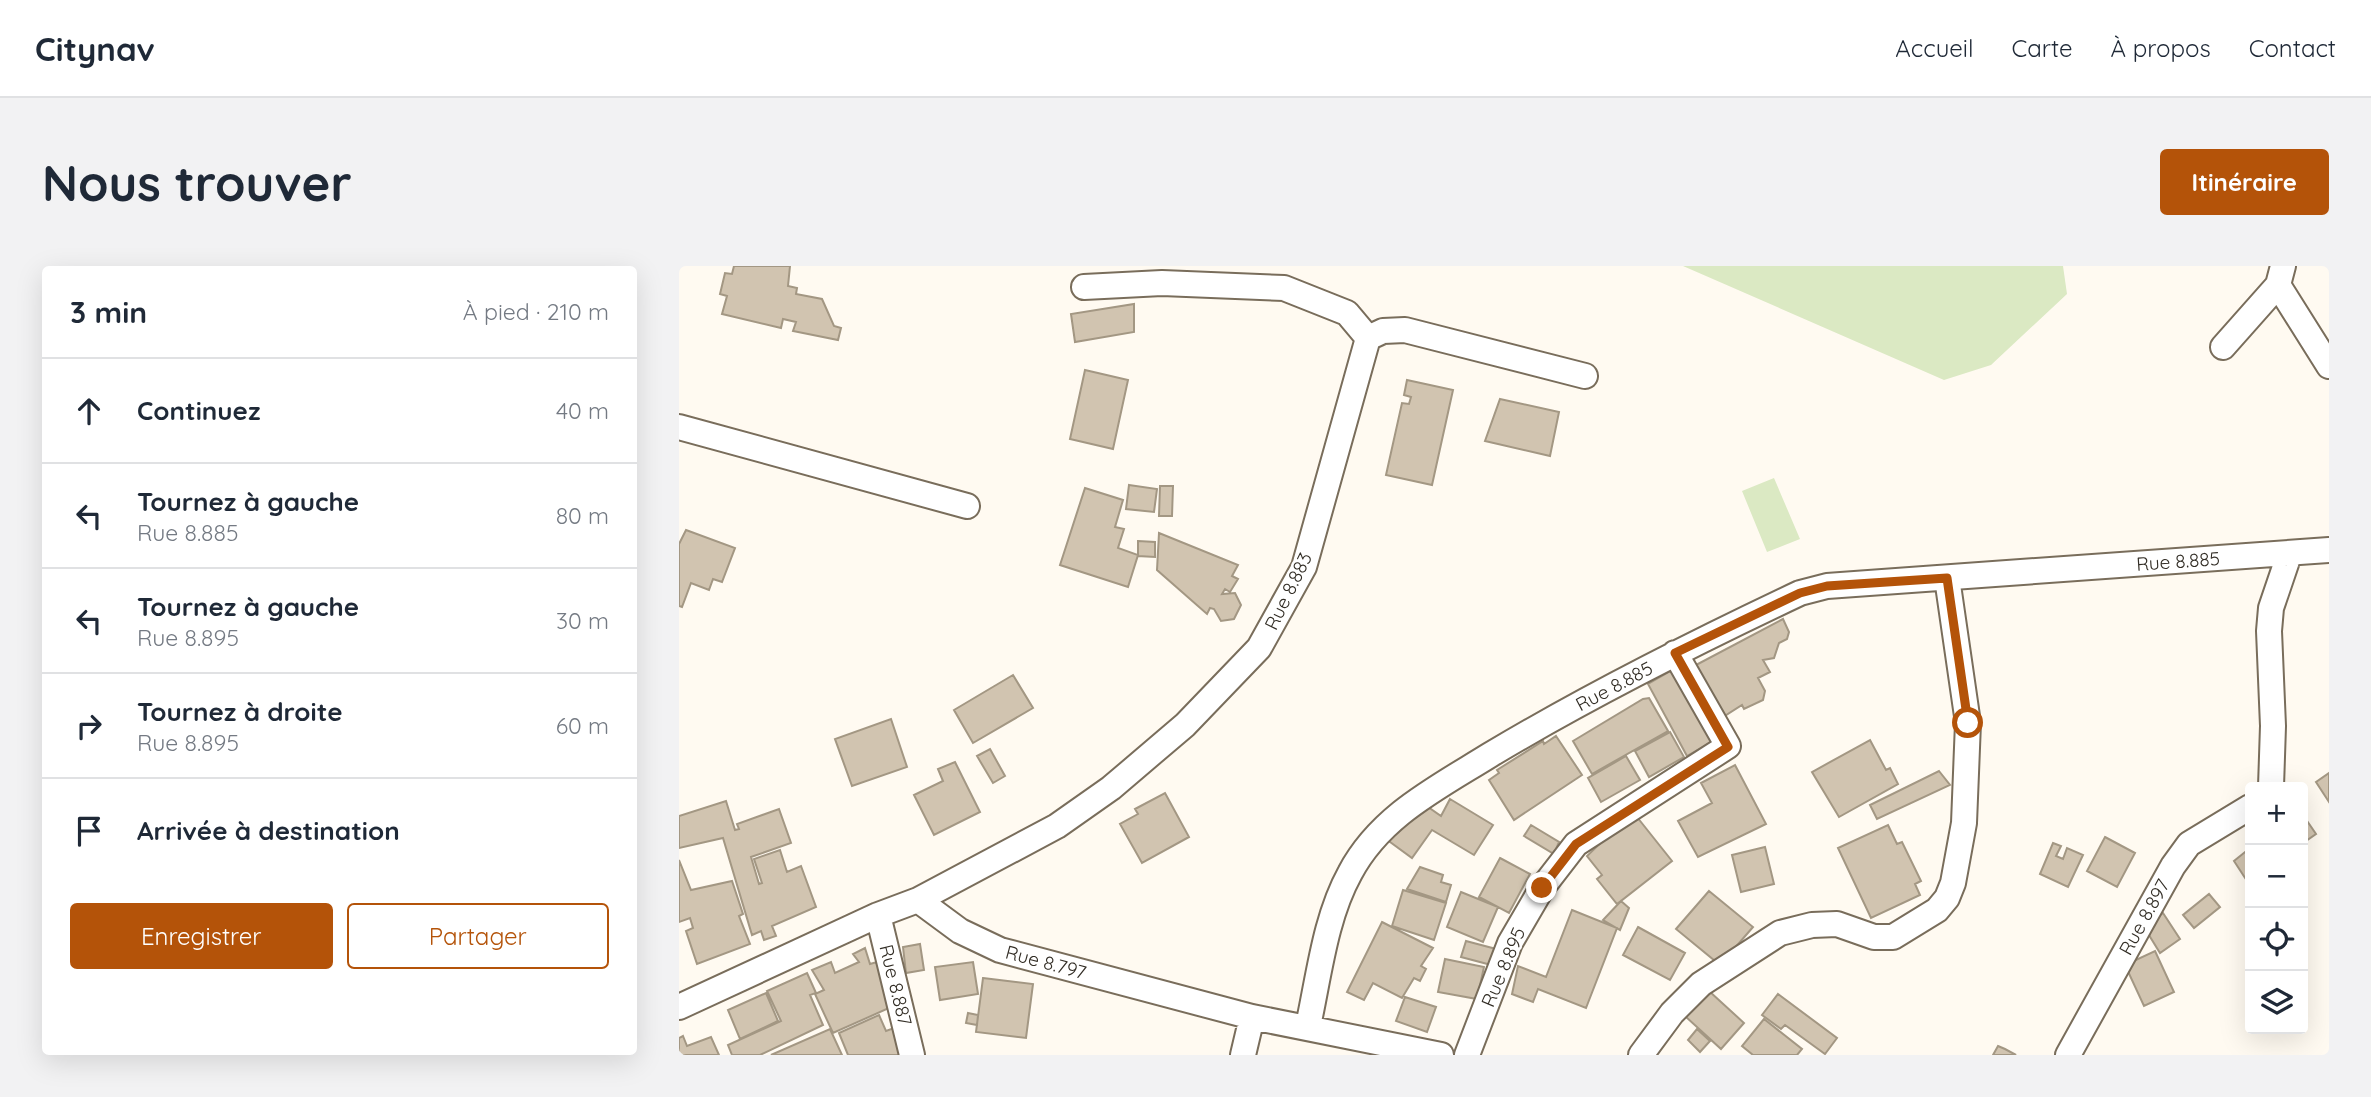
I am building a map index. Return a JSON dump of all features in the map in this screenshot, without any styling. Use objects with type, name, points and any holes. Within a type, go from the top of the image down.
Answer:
[{"type":"street","points":[[2223,346],[2280,275],[2329,366]]},
{"type":"street","points":[[1084,287],[1162,283],[1284,288],[1347,313],[1367,338],[1383,331],[1405,330],[1585,376]]},
{"type":"street","name":"Rue 8.883","points":[[918,900],[1057,826],[1111,788],[1185,725],[1259,648],[1304,567],[1367,338]]},
{"type":"street","points":[[679,427],[967,506]]},
{"type":"street","name":"Rue 8.885","points":[[1308,1026],[1331,925],[1349,874],[1372,838],[1412,803],[1526,733],[1675,653],[1800,593],[1827,586],[2289,555],[2329,550]]},
{"type":"street","points":[[2271,782],[2273,726],[2270,620],[2289,555]]},
{"type":"street","points":[[1641,1055],[1672,1013],[1701,984],[1780,933],[1812,925],[1837,924],[1874,937],[1893,937],[1937,910],[1947,898],[1953,883],[1964,823],[1968,723],[1947,578]]},
{"type":"street","name":"Rue 8.895","points":[[1467,1055],[1510,943],[1542,888],[1576,844],[1728,747],[1675,653]]},
{"type":"street","name":"Rue 8.897","points":[[2068,1055],[2167,876],[2189,844],[2245,810]]},
{"type":"street","points":[[679,1007],[878,915],[918,900]]},
{"type":"street","name":"Rue 8.797","points":[[918,900],[960,932],[1000,950],[1252,1017],[1308,1026],[1441,1055]]},
{"type":"street","name":"Rue 8.887","points":[[878,915],[912,1055]]},
{"type":"street","points":[[1243,1055],[1252,1017]]},
{"type":"green space","points":[[1683,266],[2063,266],[2067,294],[1991,365],[1944,380]]},
{"type":"green space","points":[[1774,478],[1800,539],[1767,552],[1742,491]]},
{"type":"building","points":[[734,266],[790,266],[788,286],[797,288],[796,294],[822,299],[834,326],[841,328],[838,340],[793,331],[796,322],[783,319],[781,328],[722,314],[727,296],[720,294],[725,273],[732,274]]},
{"type":"building","points":[[1134,304],[1134,332],[1075,342],[1071,314]]},
{"type":"building","points":[[1085,370],[1128,380],[1113,449],[1070,439]]},
{"type":"building","points":[[1407,380],[1453,390],[1432,485],[1386,475],[1402,403],[1409,404],[1411,397],[1404,395]]},
{"type":"building","points":[[1500,399],[1559,412],[1550,456],[1485,441]]},
{"type":"building","points":[[1129,485],[1157,489],[1154,512],[1126,509]]},
{"type":"building","points":[[1160,486],[1173,486],[1172,516],[1159,516]]},
{"type":"building","points":[[1085,488],[1123,500],[1115,527],[1124,529],[1118,548],[1138,555],[1128,587],[1060,565]]},
{"type":"building","points":[[686,530],[735,548],[722,582],[713,579],[709,590],[691,583],[682,607],[679,606],[679,544]]},
{"type":"building","points":[[1159,533],[1238,565],[1232,576],[1238,579],[1230,592],[1225,589],[1222,594],[1235,593],[1241,605],[1234,619],[1221,621],[1214,609],[1210,608],[1207,614],[1157,570]]},
{"type":"building","points":[[1138,541],[1155,542],[1155,557],[1138,556]]},
{"type":"building","points":[[1783,619],[1789,632],[1787,639],[1779,643],[1774,658],[1763,660],[1770,672],[1758,678],[1765,691],[1763,700],[1744,709],[1742,705],[1723,717],[1696,665]]},
{"type":"building","points":[[1674,669],[1713,741],[1687,756],[1648,684]]},
{"type":"building","points":[[1013,675],[1033,708],[973,743],[954,710]]},
{"type":"building","points":[[1649,698],[1668,731],[1592,774],[1573,741]]},
{"type":"building","points":[[891,719],[907,767],[852,786],[835,739]]},
{"type":"building","points":[[1670,732],[1684,757],[1649,777],[1635,751]]},
{"type":"building","points":[[1556,736],[1582,775],[1514,820],[1489,780],[1499,773],[1497,770],[1543,741],[1544,744]]},
{"type":"building","points":[[1870,740],[1886,770],[1890,768],[1898,784],[1839,817],[1812,772]]},
{"type":"building","points":[[990,749],[1005,776],[993,783],[977,756]]},
{"type":"building","points":[[1626,756],[1640,780],[1601,802],[1588,778]]},
{"type":"building","points":[[955,762],[980,812],[934,835],[914,795],[943,781],[938,769]]},
{"type":"building","points":[[1735,765],[1766,824],[1698,857],[1678,821],[1712,803],[1701,783]]},
{"type":"building","points":[[1939,771],[1950,785],[1877,819],[1870,805]]},
{"type":"building","points":[[2329,773],[2329,802],[2316,782]]},
{"type":"building","points":[[1165,793],[1189,837],[1142,863],[1120,824],[1138,814],[1135,809]]},
{"type":"building","points":[[1450,799],[1493,825],[1474,855],[1432,830],[1412,858],[1386,839],[1428,807],[1441,816]]},
{"type":"building","points":[[726,801],[735,830],[739,829],[737,824],[779,809],[791,843],[751,857],[759,884],[762,883],[754,859],[780,850],[787,872],[801,866],[816,907],[772,926],[776,936],[764,940],[761,931],[752,935],[723,838],[679,848],[679,816]]},
{"type":"building","points":[[1637,817],[1672,861],[1617,904],[1597,879],[1602,875],[1587,856],[1615,829],[1621,830]]},
{"type":"building","points":[[2308,822],[2316,834],[2308,840]]},
{"type":"building","points":[[1531,825],[1559,842],[1554,854],[1524,836]]},
{"type":"building","points":[[1888,825],[1897,844],[1902,842],[1921,881],[1915,884],[1920,895],[1871,918],[1838,848]]},
{"type":"building","points":[[2105,837],[2135,853],[2117,887],[2087,871]]},
{"type":"building","points":[[2053,843],[2061,846],[2056,856],[2063,859],[2067,848],[2083,855],[2068,887],[2040,874]]},
{"type":"building","points":[[1765,847],[1774,884],[1741,892],[1732,855]]},
{"type":"building","points":[[2245,852],[2245,878],[2234,861]]},
{"type":"building","points":[[1500,858],[1530,874],[1509,913],[1479,897]]},
{"type":"building","points":[[679,860],[691,890],[732,881],[743,914],[739,916],[750,944],[697,964],[686,931],[693,928],[690,918],[679,922]]},
{"type":"building","points":[[1420,867],[1443,875],[1441,882],[1451,885],[1446,902],[1407,889]]},
{"type":"building","points":[[1403,890],[1446,903],[1434,940],[1392,926]]},
{"type":"building","points":[[1709,891],[1753,927],[1720,965],[1676,929]]},
{"type":"building","points":[[1461,892],[1498,907],[1483,942],[1447,927]]},
{"type":"building","points":[[2209,894],[2220,907],[2194,928],[2183,915]]},
{"type":"building","points":[[1621,901],[1629,908],[1620,930],[1603,920]]},
{"type":"building","points":[[1572,910],[1617,928],[1586,1008],[1538,989],[1533,1002],[1512,994],[1518,966],[1546,977]]},
{"type":"building","points":[[2163,913],[2180,939],[2160,953],[2144,927]]},
{"type":"building","points":[[1382,922],[1433,948],[1421,966],[1426,969],[1420,981],[1414,978],[1402,998],[1373,983],[1364,1000],[1347,992]]},
{"type":"building","points":[[1638,927],[1685,953],[1670,980],[1623,955]]},
{"type":"building","points":[[1466,941],[1500,950],[1495,966],[1461,957]]},
{"type":"building","points":[[920,944],[924,970],[906,973],[903,947]]},
{"type":"building","points":[[865,948],[870,964],[877,962],[889,1008],[833,1033],[815,994],[824,990],[812,970],[831,962],[835,973],[859,962],[853,954]]},
{"type":"building","points":[[2155,951],[2174,992],[2144,1006],[2125,965]]},
{"type":"building","points":[[1445,959],[1484,967],[1477,999],[1438,992]]},
{"type":"building","points":[[973,962],[978,994],[940,1000],[935,967]]},
{"type":"building","points":[[807,973],[816,993],[810,995],[823,1025],[760,1055],[732,1055],[728,1045],[781,1021],[767,991]]},
{"type":"building","points":[[983,978],[1033,984],[1026,1038],[976,1032]]},
{"type":"building","points":[[1709,991],[1744,1023],[1721,1049],[1686,1017]]},
{"type":"building","points":[[766,993],[778,1021],[740,1039],[728,1010]]},
{"type":"building","points":[[1778,994],[1837,1038],[1825,1054],[1785,1025],[1781,1029],[1762,1015]]},
{"type":"building","points":[[1405,997],[1436,1007],[1427,1032],[1396,1021]]},
{"type":"building","points":[[968,1013],[978,1015],[977,1025],[966,1023]]},
{"type":"building","points":[[879,1015],[886,1031],[894,1028],[900,1055],[848,1055],[839,1033]]},
{"type":"building","points":[[1764,1019],[1802,1049],[1797,1055],[1753,1055],[1742,1046]]},
{"type":"building","points":[[830,1029],[842,1055],[771,1055]]},
{"type":"building","points":[[1697,1029],[1710,1041],[1700,1052],[1688,1040]]},
{"type":"building","points":[[683,1036],[687,1046],[711,1037],[719,1055],[679,1055],[679,1038]]},
{"type":"building","points":[[1998,1046],[2005,1049],[2016,1055],[1993,1055]]},
{"type":"route","points":[[1542,888],[1576,844],[1728,747],[1675,653],[1800,593],[1827,586],[1947,578],[1968,723]]}]
